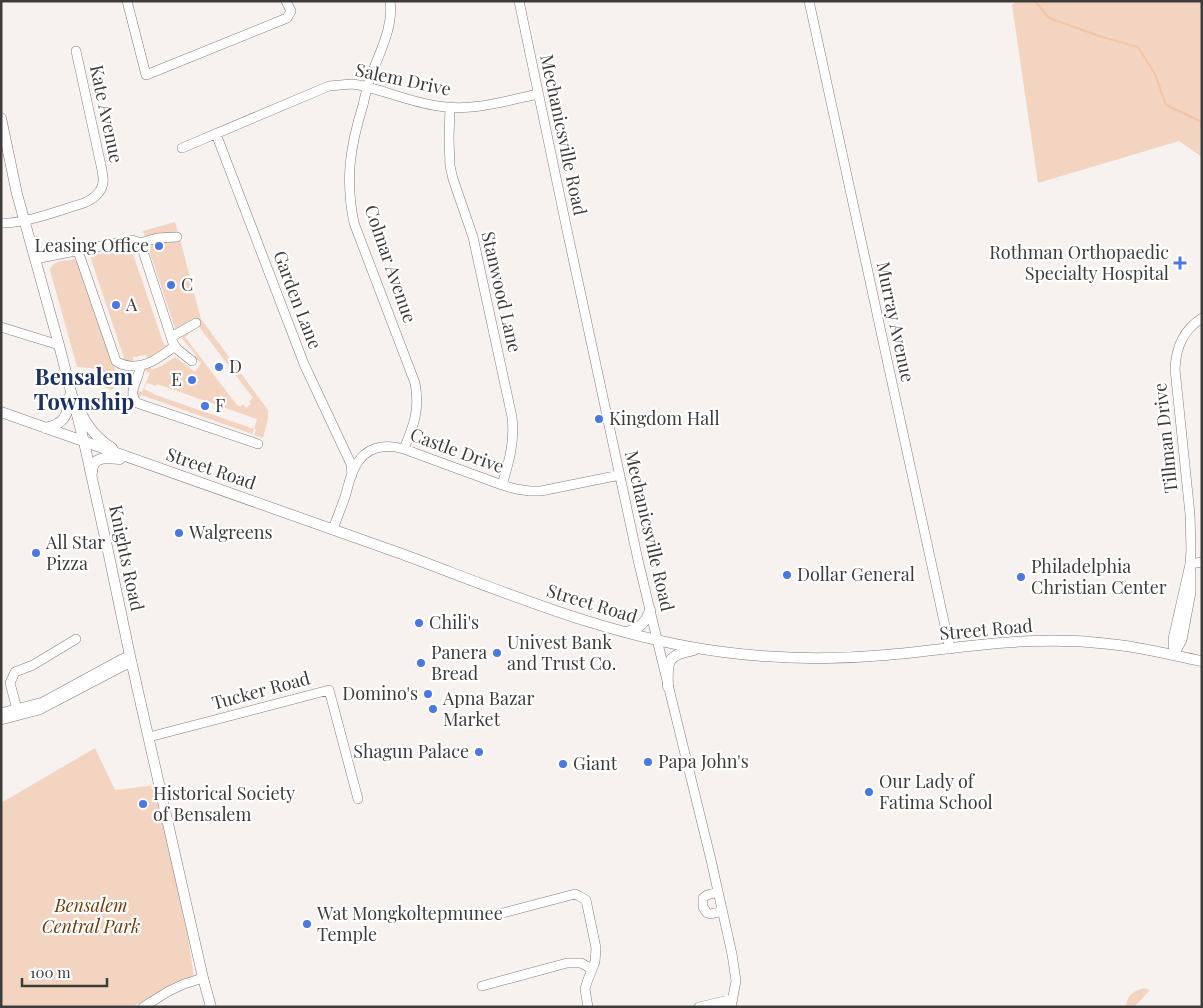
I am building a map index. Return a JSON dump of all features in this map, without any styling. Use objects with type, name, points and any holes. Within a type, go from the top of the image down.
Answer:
[{"type":"main road","name":"Knights Road","points":[[1,118],[4,146],[84,442],[131,660],[210,1007]]},
{"type":"main road","points":[[45,428],[58,424],[66,416],[69,406],[70,388]]},
{"type":"main road","points":[[70,388],[82,416],[94,432],[105,444],[130,458]]},
{"type":"main road","name":"Street Road","points":[[1,412],[333,529],[569,616],[657,641],[701,649],[760,656],[828,659],[888,655],[1011,642],[1067,641],[1110,644],[1202,661]]},
{"type":"main road","points":[[92,479],[92,468],[101,458],[130,458]]},
{"type":"main road","points":[[624,632],[636,629],[642,625],[650,610]]},
{"type":"main road","points":[[668,687],[668,665],[672,658],[682,652],[701,649]]},
{"type":"street","points":[[127,1],[146,75],[287,18],[291,11],[286,1]]},
{"type":"street","name":"Colmar Avenue","points":[[390,1],[391,10],[386,34],[367,87],[356,127],[349,170],[349,189],[354,223],[415,384],[416,418],[404,449]]},
{"type":"street","name":"Mechanicsville Road","points":[[519,1],[650,610],[735,969],[736,986],[732,1003]]},
{"type":"street","name":"Murray Avenue","points":[[810,1],[950,649]]},
{"type":"street","name":"Kate Avenue","points":[[1,223],[24,221],[84,203],[93,199],[100,191],[103,182],[102,170],[76,51]]},
{"type":"street","name":"Salem Drive","points":[[182,148],[329,86],[352,84],[440,107],[470,108],[538,94]]},
{"type":"street","name":"Stanwood Lane","points":[[450,107],[449,156],[453,179],[473,237],[512,417],[512,451],[502,485]]},
{"type":"street","name":"Garden Lane","points":[[216,134],[304,364],[350,464],[352,475]]},
{"type":"street","points":[[35,260],[132,240],[140,243],[157,238],[177,237]]},
{"type":"street","points":[[140,243],[171,337],[175,346],[192,361]]},
{"type":"street","points":[[78,251],[116,361],[121,365],[140,366],[151,362],[175,346]]},
{"type":"street","name":"Tillman Drive","points":[[1174,655],[1182,640],[1191,592],[1190,514],[1175,369],[1177,350],[1182,337],[1202,318]]},
{"type":"street","points":[[171,337],[196,323]]},
{"type":"street","points":[[1,327],[59,345]]},
{"type":"street","points":[[140,366],[140,372],[132,392],[132,396],[137,403],[258,444]]},
{"type":"street","name":"Castle Drive","points":[[333,529],[358,461],[372,449],[380,446],[391,445],[502,485],[530,491],[541,491],[620,475]]},
{"type":"street","points":[[1191,550],[1202,549]]},
{"type":"street","points":[[1190,564],[1202,562]]},
{"type":"street","points":[[18,712],[10,684],[15,672],[32,665],[76,639]]},
{"type":"street","points":[[1,720],[43,702],[114,663],[131,660]]},
{"type":"street","name":"Tucker Road","points":[[149,737],[329,690],[358,799]]},
{"type":"street","points":[[1,713],[18,712]]},
{"type":"street","points":[[718,892],[703,898],[703,907],[707,913],[711,914],[722,911]]},
{"type":"street","points":[[499,914],[575,894],[586,900],[596,948],[596,956],[585,989],[588,1007]]},
{"type":"street","points":[[482,986],[567,963],[581,963],[592,969]]},
{"type":"street","points":[[144,1007],[169,991],[203,978]]},
{"type":"street","points":[[699,1007],[732,1003]]},
{"type":"green space","points":[[1017,1],[1202,1],[1202,157],[1179,141],[1038,183],[1012,5]]},
{"type":"green space","points":[[175,222],[179,236],[145,238],[143,231]]},
{"type":"green space","points":[[180,239],[201,319],[268,410],[268,419],[263,438],[254,435],[256,430],[254,429],[252,434],[141,395],[138,400],[136,390],[142,392],[150,373],[145,371],[149,365],[152,370],[175,357],[195,372],[201,363],[194,357],[196,355],[179,335],[195,325],[196,328],[185,337],[237,405],[240,407],[243,404],[246,408],[251,404],[249,401],[253,398],[200,328],[198,321],[176,331],[147,244]],"holes":[[[147,383],[156,386],[157,384],[257,419],[254,429],[153,394],[144,389]]]},
{"type":"green space","points":[[129,243],[135,244],[136,246],[131,248]]},
{"type":"green space","points":[[131,248],[164,345],[169,344],[148,360],[146,355],[133,357],[134,362],[120,360],[124,358],[90,256]]},
{"type":"green space","points":[[75,259],[81,265],[115,369],[114,388],[111,390],[96,382],[103,383],[103,385],[114,385],[114,373],[103,373],[103,381],[100,381],[101,369],[77,367],[50,270],[53,264]]},
{"type":"green space","name":"Bensalem Central Park","points":[[95,748],[115,790],[156,785],[188,938],[194,976],[133,1007],[1,1007],[1,803]]},
{"type":"green space","points":[[1144,988],[1150,990],[1134,1007],[1126,1007],[1131,994]]},
{"type":"waterway","points":[[1035,1],[1049,18],[1102,37],[1138,47],[1155,74],[1166,105],[1202,122]]},
{"type":"place","name":"Leasing Office","points":[[159,246]]},
{"type":"place","name":"Rothman Orthopaedic Specialty Hospital","points":[[1180,263]]},
{"type":"place","name":"C","points":[[171,285]]},
{"type":"place","name":"A","points":[[116,305]]},
{"type":"place","name":"D","points":[[219,367]]},
{"type":"place","name":"E","points":[[192,380]]},
{"type":"place","name":"F","points":[[205,406]]},
{"type":"place","name":"Kingdom Hall","points":[[599,419]]},
{"type":"place","name":"Walgreens","points":[[179,533]]},
{"type":"place","name":"All Star Pizza","points":[[36,553]]},
{"type":"place","name":"Dollar General","points":[[787,575]]},
{"type":"place","name":"Philadelphia Christian Center","points":[[1021,577]]},
{"type":"place","name":"Chili's","points":[[419,623]]},
{"type":"place","name":"Univest Bank and Trust Co.","points":[[497,653]]},
{"type":"place","name":"Panera Bread","points":[[421,663]]},
{"type":"place","name":"Domino's","points":[[428,694]]},
{"type":"place","name":"Apna Bazar Market","points":[[433,709]]},
{"type":"place","name":"Shagun Palace","points":[[479,752]]},
{"type":"place","name":"Papa John's","points":[[648,762]]},
{"type":"place","name":"Giant","points":[[563,764]]},
{"type":"place","name":"Our Lady of Fatima School","points":[[869,792]]},
{"type":"place","name":"Historical Society of Bensalem","points":[[143,804]]},
{"type":"place","name":"Wat Mongkoltepmunee Temple","points":[[307,924]]},
{"type":"district","name":"Bensalem Township","points":[[84,390]]}]
